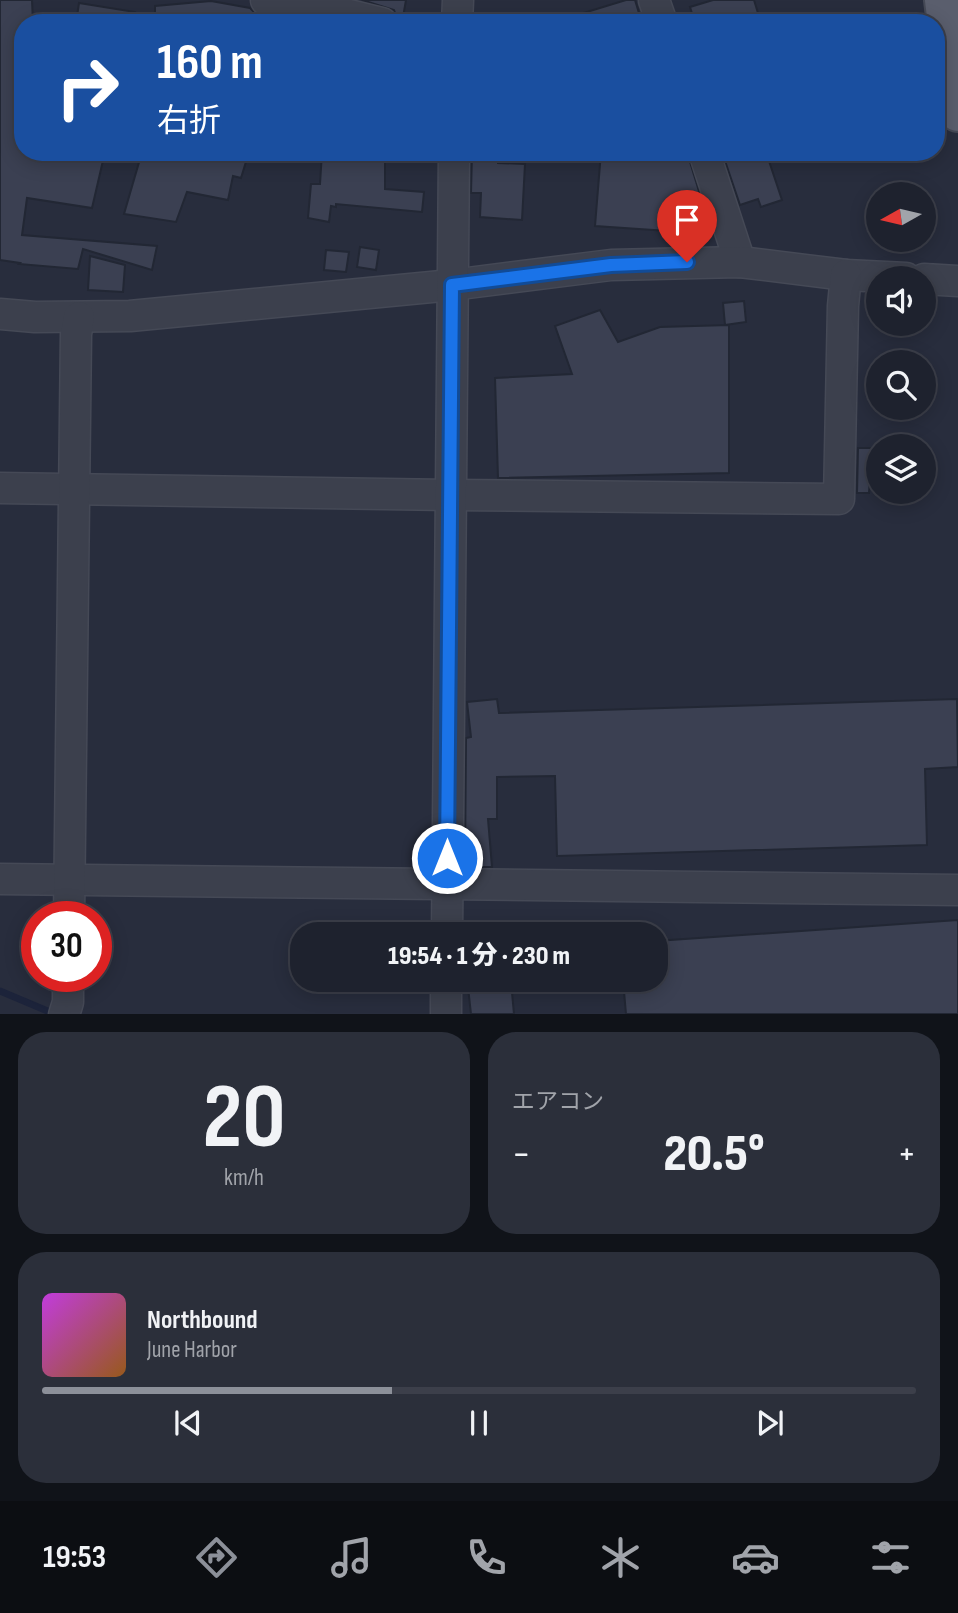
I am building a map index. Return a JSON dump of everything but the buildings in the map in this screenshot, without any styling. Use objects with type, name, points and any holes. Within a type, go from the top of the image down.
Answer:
[{"type":"main road","points":[[944,0],[953,43],[958,112]]},
{"type":"street","points":[[266,0],[304,4],[345,14]]},
{"type":"street","points":[[447,922],[454,161]]},
{"type":"street","points":[[707,161],[740,262]]},
{"type":"street","points":[[0,314],[130,316],[452,285],[611,265],[740,262],[866,276]]},
{"type":"street","points":[[0,488],[839,499],[842,306],[846,275]]},
{"type":"street","points":[[936,280],[958,281]]},
{"type":"street","points":[[69,901],[76,334],[79,317]]},
{"type":"street","points":[[0,879],[958,890]]},
{"type":"street","points":[[446,992],[446,1014]]},
{"type":"waterway","points":[[0,991],[55,1014]]},
{"type":"route","points":[[447,858],[452,285],[611,265],[687,262]]}]
